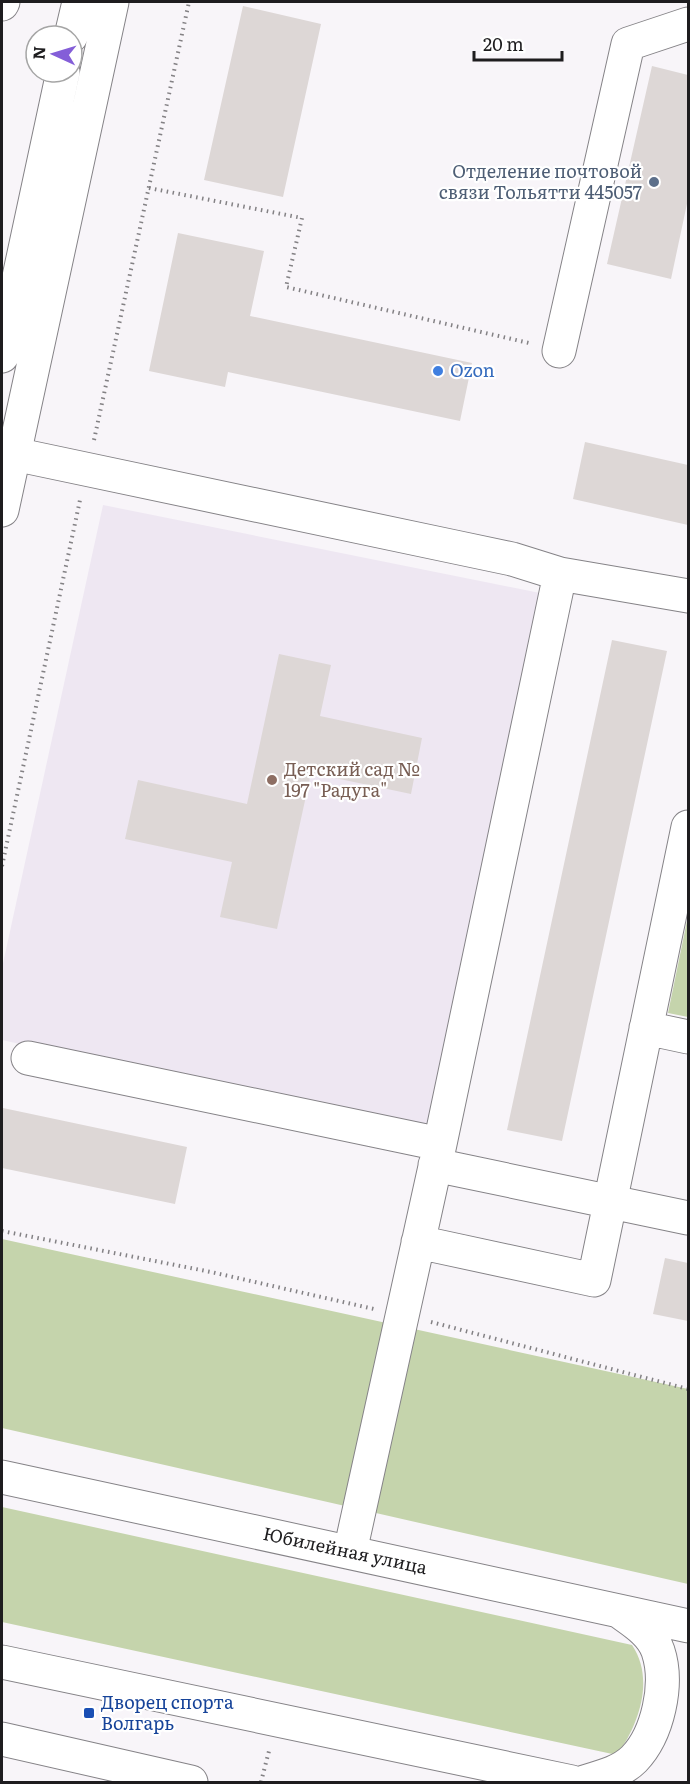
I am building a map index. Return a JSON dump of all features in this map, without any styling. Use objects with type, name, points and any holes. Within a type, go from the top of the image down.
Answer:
[{"type":"main road","points":[[73,24],[78,2]]},
{"type":"main road","points":[[2,510],[112,2]]},
{"type":"main road","points":[[559,351],[628,44],[688,24]]},
{"type":"main road","points":[[2,356],[60,84]]},
{"type":"main road","points":[[14,454],[477,552],[560,574],[688,596]]},
{"type":"main road","points":[[350,1552],[438,1155],[560,574]]},
{"type":"main road","points":[[418,1242],[594,1280],[688,827]]},
{"type":"main road","points":[[646,1028],[688,1037]]},
{"type":"main road","points":[[28,1058],[438,1155],[610,1202],[688,1218]]},
{"type":"main road","name":"Юбилейная улица","points":[[2,1477],[688,1626]]},
{"type":"main road","points":[[584,1782],[612,1773],[633,1760],[648,1740],[657,1715],[661,1683],[658,1650],[642,1627],[616,1609]]},
{"type":"main road","points":[[2,1662],[572,1782]]},
{"type":"main road","points":[[2,1739],[191,1782]]},
{"type":"path","points":[[2,866],[189,2]]},
{"type":"path","points":[[149,188],[302,218],[286,287],[488,332],[559,351]]},
{"type":"path","points":[[2,1231],[211,1272],[403,1315],[688,1389]]},
{"type":"path","points":[[261,1782],[269,1751]]},
{"type":"shaded area","name":"Детский сад № 197 \"Радуга\"","points":[[103,505],[540,593],[430,1135],[2,1040],[2,968]]},
{"type":"green space","points":[[688,916],[688,1017],[668,1013]]},
{"type":"green space","points":[[2,1239],[688,1389],[688,1584],[2,1428]]},
{"type":"green space","points":[[2,1507],[632,1645],[639,1658],[642,1672],[643,1687],[637,1716],[632,1730],[617,1755],[2,1622]]},
{"type":"building","points":[[243,6],[321,24],[283,197],[204,180]]},
{"type":"building","points":[[652,66],[688,75],[688,199],[671,279],[607,264]]},
{"type":"building","points":[[178,233],[264,251],[250,316],[472,363],[460,421],[228,372],[225,387],[149,371]]},
{"type":"building","points":[[585,442],[688,465],[688,525],[573,499]]},
{"type":"building","points":[[612,640],[667,651],[562,1141],[507,1130]]},
{"type":"building","points":[[279,654],[331,665],[320,716],[422,738],[411,794],[311,773],[277,929],[220,917],[232,862],[125,839],[138,780],[247,804]]},
{"type":"building","points":[[3,1108],[187,1147],[175,1204],[2,1168]]},
{"type":"building","points":[[665,1258],[688,1263],[688,1321],[653,1314]]},
{"type":"place","name":"Отделение почтовой связи Тольятти 445057","points":[[654,182]]},
{"type":"place","name":"Ozon","points":[[438,371]]},
{"type":"place","name":"Детский сад № 197 \"Радуга\"","points":[[272,780]]},
{"type":"place","name":"Дворец спорта Волгарь","points":[[89,1713]]}]
